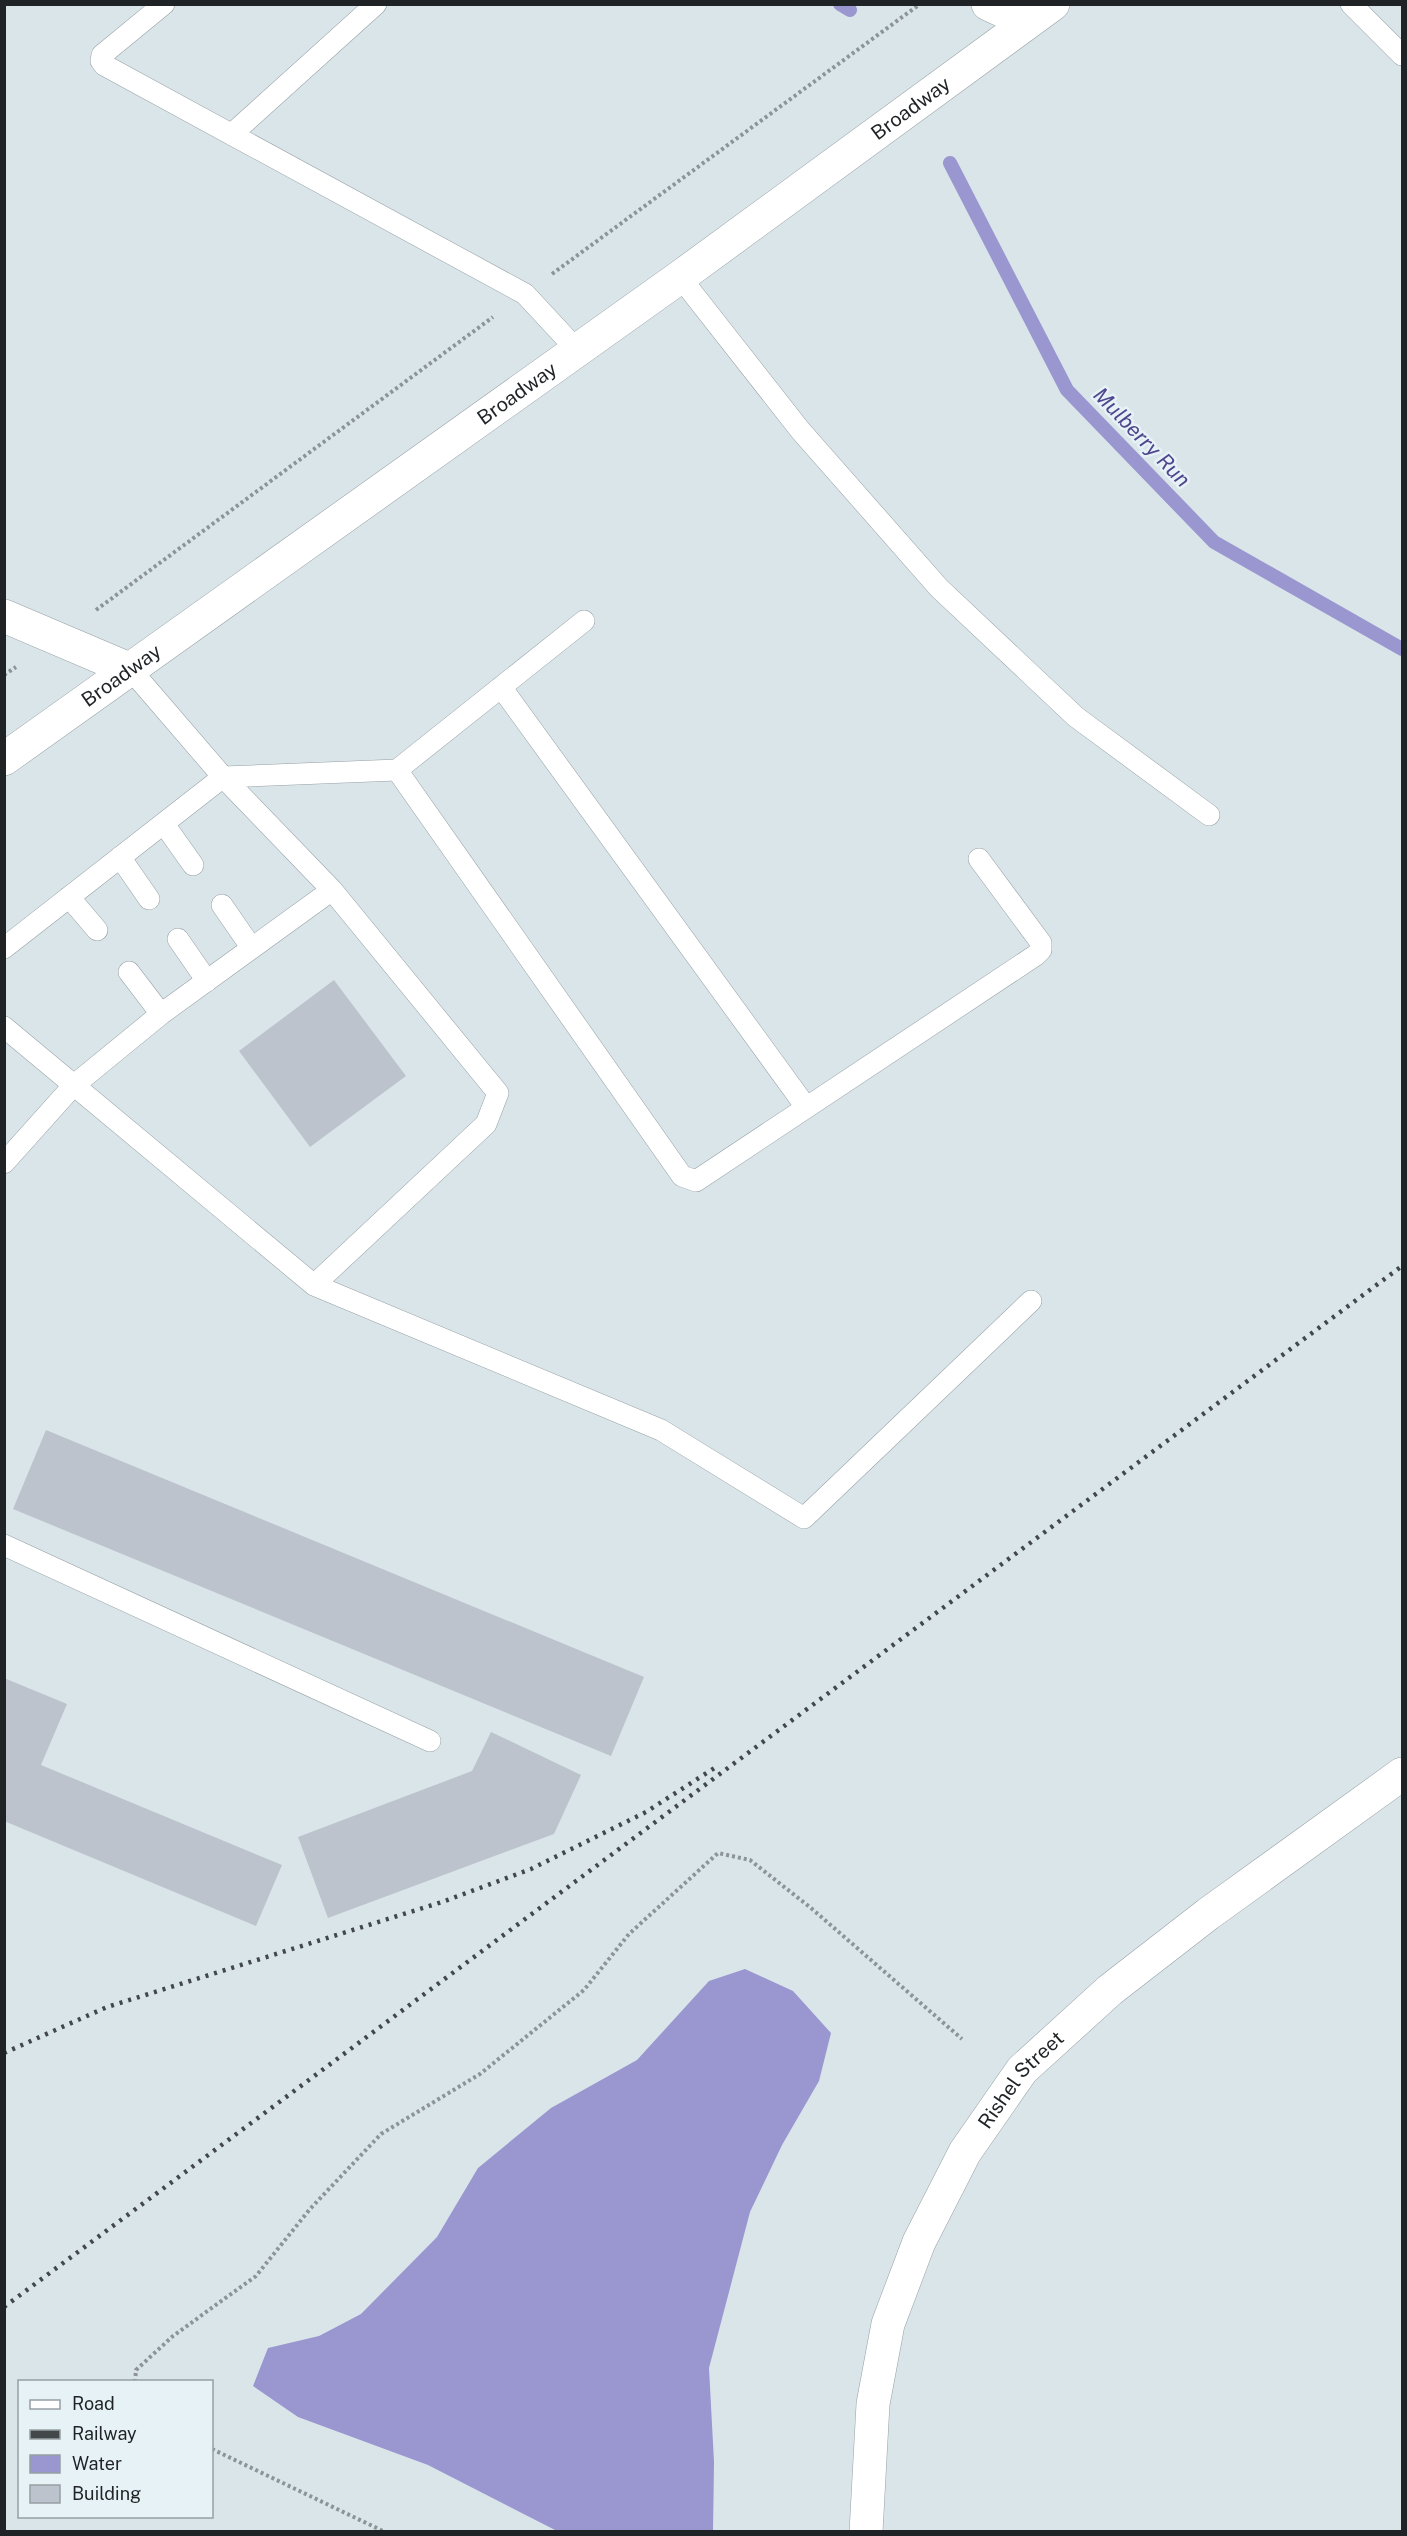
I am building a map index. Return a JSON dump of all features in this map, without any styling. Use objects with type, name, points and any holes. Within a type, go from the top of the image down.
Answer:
[{"type":"main road","points":[[988,4],[1040,13]]},
{"type":"main road","name":"Broadway","points":[[4,759],[680,277],[1040,13]]},
{"type":"main road","points":[[4,616],[131,670]]},
{"type":"main road","name":"Rishel Street","points":[[866,2532],[873,2404],[888,2324],[919,2242],[965,2152],[1022,2070],[1110,1990],[1190,1928],[1402,1774]]},
{"type":"lane","points":[[164,4],[102,55],[101,61],[525,294],[577,350]]},
{"type":"lane","points":[[232,134],[376,4]]},
{"type":"lane","points":[[1351,4],[1402,55]]},
{"type":"lane","points":[[680,277],[800,430],[939,588],[1076,717],[1209,815]]},
{"type":"lane","points":[[4,948],[223,777],[397,770],[584,621]]},
{"type":"lane","points":[[131,670],[223,777],[332,890],[498,1093],[486,1124],[314,1285]]},
{"type":"lane","points":[[501,687],[806,1107]]},
{"type":"lane","points":[[397,770],[682,1176],[696,1181],[1041,950],[1041,943],[979,859]]},
{"type":"lane","points":[[164,824],[193,865]]},
{"type":"lane","points":[[120,857],[149,899]]},
{"type":"lane","points":[[4,1163],[73,1086],[161,1014],[332,890]]},
{"type":"lane","points":[[69,897],[97,930]]},
{"type":"lane","points":[[222,905],[251,947]]},
{"type":"lane","points":[[178,939],[207,981]]},
{"type":"lane","points":[[129,972],[161,1014]]},
{"type":"lane","points":[[4,1027],[314,1285],[660,1430],[804,1518],[1031,1301]]},
{"type":"lane","points":[[4,1545],[430,1741]]},
{"type":"path","points":[[4,675],[58,638],[920,4]]},
{"type":"path","points":[[135,2380],[136,2370],[173,2336],[256,2276],[310,2209],[381,2134],[480,2074],[584,1990],[629,1934],[718,1853],[750,1860],[811,1908],[962,2039]]},
{"type":"path","points":[[213,2449],[385,2532]]},
{"type":"water","points":[[745,1969],[793,1991],[831,2033],[819,2081],[782,2145],[750,2212],[709,2368],[714,2462],[713,2531],[557,2531],[428,2465],[298,2417],[253,2386],[268,2348],[319,2336],[361,2314],[437,2237],[478,2168],[551,2108],[637,2060],[709,1981]]},
{"type":"building","points":[[334,980],[406,1076],[310,1147],[239,1051]]},
{"type":"building","points":[[46,1430],[644,1677],[611,1756],[13,1509]]},
{"type":"building","points":[[4,1678],[67,1704],[41,1765],[282,1865],[256,1926],[4,1821]]},
{"type":"building","points":[[491,1732],[581,1775],[554,1834],[328,1918],[298,1837],[472,1771]]},
{"type":"waterway","name":"Mulberry Run","points":[[840,4],[850,10]]},
{"type":"waterway","name":"Mulberry Run","points":[[950,163],[1067,390],[1214,542],[1402,649]]},
{"type":"railway","points":[[4,2307],[1402,1266]]},
{"type":"railway","points":[[4,2053],[107,2007],[442,1902],[531,1869],[646,1812],[716,1767]]}]
